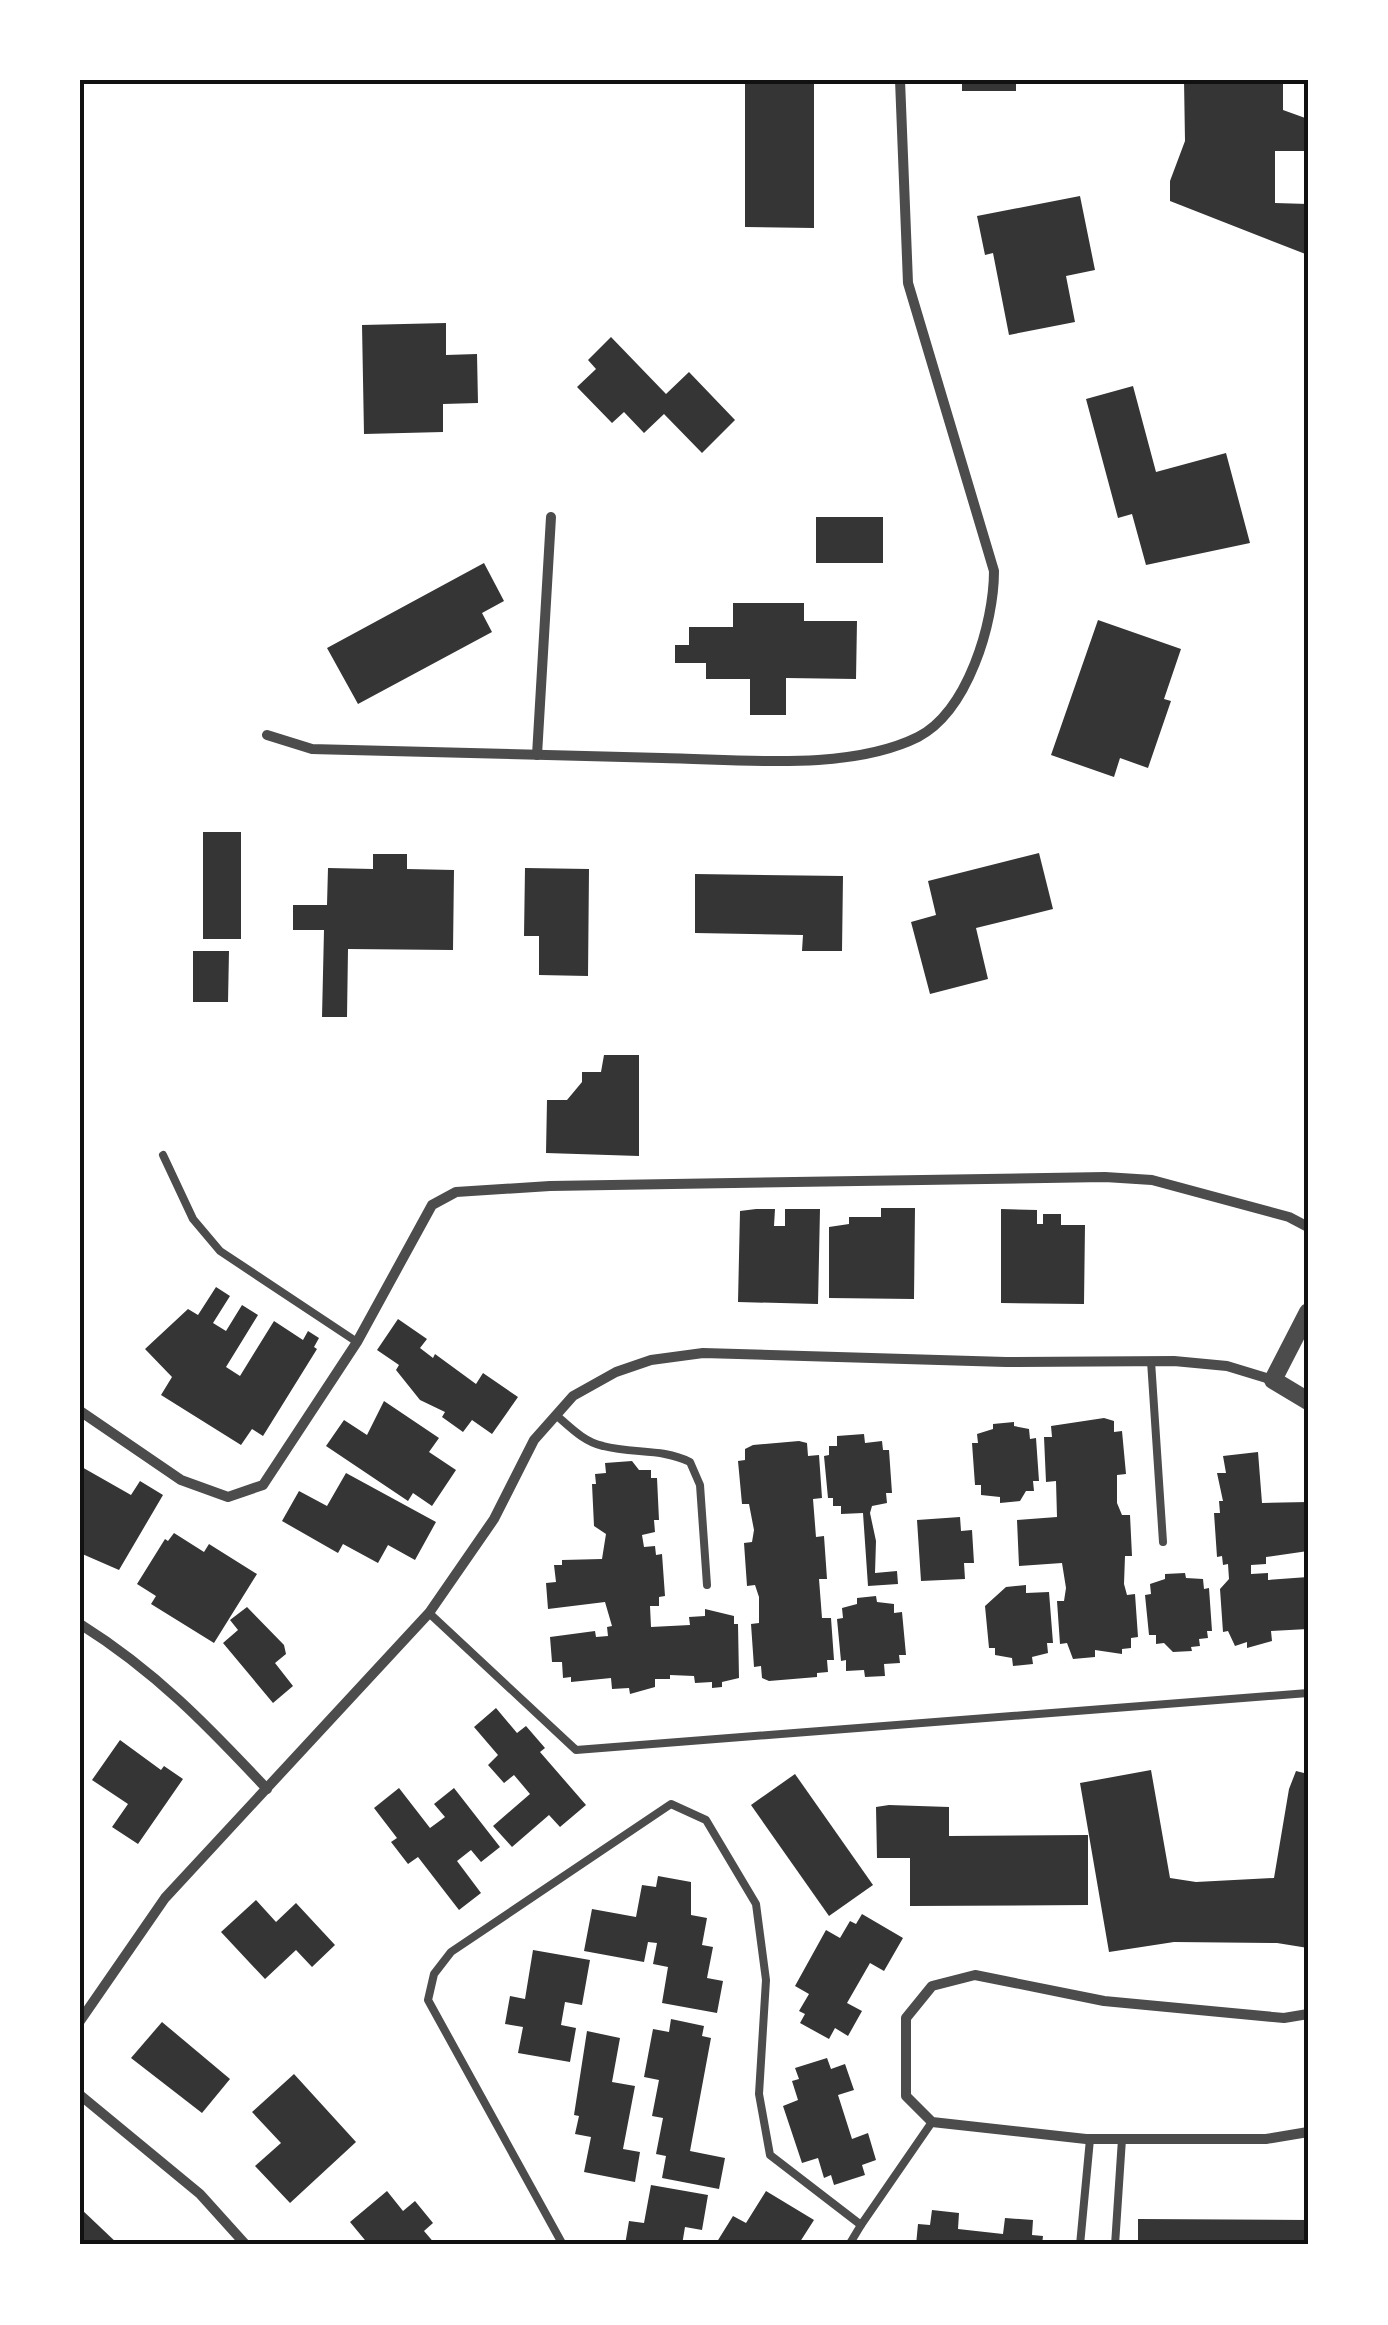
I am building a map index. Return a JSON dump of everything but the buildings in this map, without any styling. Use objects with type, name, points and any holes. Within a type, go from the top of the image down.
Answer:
[{"type":"street","points":[[267,735],[312,749],[537,756],[846,757],[886,750],[921,736],[940,720],[980,654],[994,606],[994,571],[908,283],[900,80]]},
{"type":"street","points":[[537,756],[551,517]]},
{"type":"street","points":[[80,1411],[181,1480],[228,1497],[263,1485],[357,1342],[432,1205],[456,1192],[550,1186],[1105,1177],[1152,1180],[1289,1217],[1308,1227]]},
{"type":"street","points":[[1274,1380],[1308,1312]]},
{"type":"street","points":[[80,2021],[164,1898],[429,1614],[494,1519],[534,1440],[573,1396],[616,1372],[651,1360],[703,1353],[1151,1361],[1227,1366],[1274,1380],[1308,1401]]},
{"type":"street","points":[[80,1624],[124,1652],[181,1698],[267,1789]]},
{"type":"street","points":[[1308,2014],[1284,2018],[1104,2001],[975,1975],[932,1986],[906,2018],[906,2096],[932,2122],[1090,2139],[1266,2139],[1308,2132]]},
{"type":"street","points":[[80,2095],[200,2194],[246,2245]]},
{"type":"lane","points":[[163,1154],[193,1219],[220,1252],[357,1342]]},
{"type":"lane","points":[[1151,1361],[1163,1542]]},
{"type":"lane","points":[[556,1415],[584,1438],[601,1446],[670,1452],[690,1462],[700,1485],[707,1585]]},
{"type":"lane","points":[[429,1614],[576,1750],[1308,1694]]},
{"type":"lane","points":[[563,2245],[428,2000],[434,1974],[451,1952],[671,1804],[706,1820],[756,1904],[766,1980],[759,2094],[770,2155],[861,2224]]},
{"type":"lane","points":[[849,2245],[932,2122]]},
{"type":"lane","points":[[1080,2245],[1090,2139]]},
{"type":"lane","points":[[1115,2245],[1122,2139]]}]
